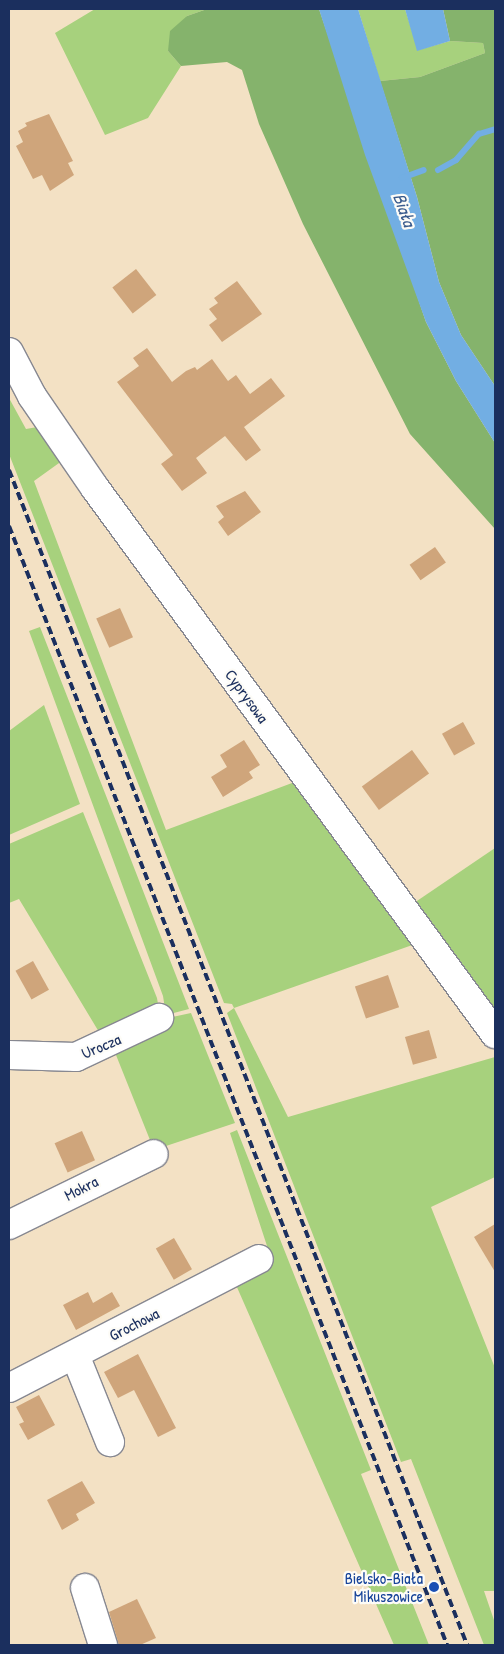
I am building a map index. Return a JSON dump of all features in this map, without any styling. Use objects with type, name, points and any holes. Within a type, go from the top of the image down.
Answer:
[{"type":"street","name":"Cyprysowa","points":[[9,352],[32,396],[96,488],[495,1034]]},
{"type":"street","name":"Urocza","points":[[9,1055],[76,1057],[159,1018]]},
{"type":"street","name":"Mokra","points":[[9,1225],[154,1154]]},
{"type":"street","name":"Grochowa","points":[[9,1388],[260,1259]]},
{"type":"street","points":[[75,1355],[110,1442]]},
{"type":"street","points":[[86,1588],[104,1645]]},
{"type":"green space","points":[[95,9],[207,9],[187,16],[168,51],[181,66],[148,118],[105,135],[55,33]]},
{"type":"green space","points":[[207,9],[319,9],[426,322],[456,381],[495,443],[495,529],[410,434],[303,224],[259,124],[242,70],[227,62],[181,66],[168,51],[170,31],[187,16]]},
{"type":"green space","points":[[358,9],[405,9],[418,50],[450,41],[483,43],[485,53],[420,77],[380,81]]},
{"type":"green space","points":[[443,9],[495,9],[495,386],[461,335],[439,282],[417,197],[380,81],[420,77],[485,53],[483,43],[450,41]]},
{"type":"green space","points":[[9,398],[26,429],[43,426],[66,458],[34,481],[166,830],[300,780],[418,943],[234,1008],[232,1004],[224,1003],[9,454]]},
{"type":"green space","points":[[40,627],[189,1009],[166,1015],[163,996],[29,631]]},
{"type":"green space","points":[[44,705],[80,804],[9,835],[9,731]]},
{"type":"green space","points":[[83,812],[157,998],[159,1010],[105,1042],[19,899],[9,903],[9,844]]},
{"type":"green space","points":[[495,848],[495,1017],[411,905]]},
{"type":"green space","points":[[234,1008],[288,1117],[495,1057],[495,1177],[431,1207],[495,1368],[495,1591],[484,1591],[495,1623],[495,1645],[484,1645],[411,1459],[401,1462],[227,1013]]},
{"type":"green space","points":[[191,1013],[235,1123],[154,1150],[112,1045],[163,1019]]},
{"type":"green space","points":[[237,1130],[371,1470],[361,1474],[429,1645],[394,1645],[236,1285],[268,1249],[230,1133]]},
{"type":"water","name":"Biała","points":[[319,9],[358,9],[417,197],[439,282],[461,335],[495,386],[495,443],[456,381],[426,322],[365,155]]},
{"type":"water","points":[[405,9],[443,9],[450,41],[417,51]]},
{"type":"building","points":[[49,114],[73,161],[68,163],[74,175],[50,191],[42,175],[33,179],[16,146],[23,142],[18,131],[27,126],[25,123]]},
{"type":"building","points":[[136,269],[156,295],[133,313],[112,287]]},
{"type":"building","points":[[237,281],[262,314],[222,342],[209,325],[217,319],[209,309],[218,303],[214,298]]},
{"type":"building","points":[[147,348],[172,382],[186,371],[195,367],[197,370],[212,359],[228,381],[236,375],[250,394],[271,378],[285,396],[244,427],[261,450],[246,461],[225,436],[196,458],[207,473],[182,491],[161,464],[173,455],[117,382],[139,366],[133,358]]},
{"type":"building","points":[[245,491],[261,512],[228,536],[218,522],[224,517],[216,506]]},
{"type":"building","points":[[435,547],[446,563],[421,580],[410,565]]},
{"type":"building","points":[[120,608],[133,637],[109,648],[96,619]]},
{"type":"building","points":[[463,722],[475,744],[454,756],[442,734]]},
{"type":"building","points":[[244,740],[260,765],[249,772],[253,778],[223,797],[211,777],[227,767],[220,755]]},
{"type":"building","points":[[412,750],[429,773],[379,810],[362,786]]},
{"type":"building","points":[[33,961],[49,990],[32,1000],[16,971]]},
{"type":"building","points":[[388,975],[399,1007],[366,1019],[355,986]]},
{"type":"building","points":[[429,1030],[437,1058],[413,1065],[405,1037]]},
{"type":"building","points":[[82,1131],[95,1160],[68,1172],[55,1143]]},
{"type":"building","points":[[495,1224],[495,1272],[474,1237]]},
{"type":"building","points":[[174,1238],[192,1269],[174,1280],[156,1248]]},
{"type":"building","points":[[88,1292],[93,1303],[112,1292],[120,1306],[76,1330],[63,1305]]},
{"type":"building","points":[[138,1354],[176,1428],[158,1437],[134,1390],[118,1398],[104,1372]]},
{"type":"building","points":[[39,1395],[55,1425],[28,1440],[19,1424],[24,1422],[16,1407]]},
{"type":"building","points":[[82,1481],[95,1503],[76,1514],[79,1520],[62,1530],[47,1500]]},
{"type":"building","points":[[137,1599],[156,1638],[140,1645],[119,1645],[109,1612]]},
{"type":"waterway","points":[[438,170],[456,160],[479,134],[495,129]]},
{"type":"waterway","points":[[402,178],[424,170]]},
{"type":"railway","points":[[9,470],[467,1645]]},
{"type":"railway","points":[[9,526],[447,1645]]},
{"type":"place","name":"Bielsko-Biała Mikuszowice","points":[[434,1587]]}]
